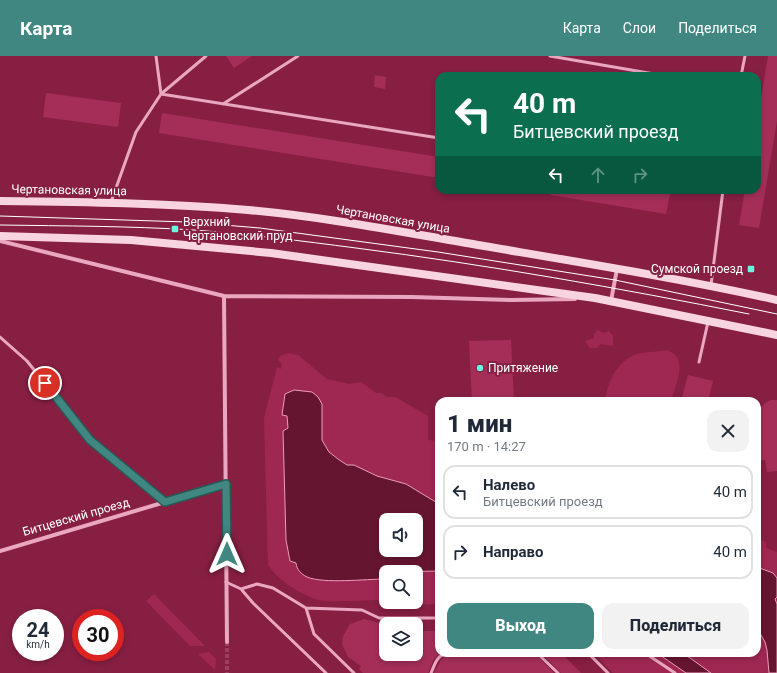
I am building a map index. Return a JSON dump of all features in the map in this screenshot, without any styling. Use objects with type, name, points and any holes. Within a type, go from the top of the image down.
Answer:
[{"type":"main road","name":"Чертановская улица","points":[[0,201],[111,202],[248,210],[320,218],[711,285],[777,300]]},
{"type":"main road","points":[[0,236],[131,240],[192,244],[271,253],[595,298],[777,335]]},
{"type":"street","points":[[0,241],[224,296],[412,297],[512,300],[595,298]]},
{"type":"street","points":[[611,301],[617,269]]},
{"type":"street","points":[[224,296],[227,642]]},
{"type":"street","name":"Битцевский проезд","points":[[0,551],[226,484]]},
{"type":"lane","points":[[156,56],[161,94]]},
{"type":"lane","points":[[111,202],[136,132],[161,94],[206,56]]},
{"type":"lane","points":[[223,104],[298,56]]},
{"type":"lane","points":[[550,56],[643,72]]},
{"type":"lane","points":[[742,72],[744,56]]},
{"type":"lane","points":[[161,94],[435,137]]},
{"type":"lane","points":[[711,285],[722,194]]},
{"type":"lane","points":[[699,362],[709,320]]},
{"type":"lane","points":[[0,337],[26,361],[90,440],[165,502]]},
{"type":"lane","points":[[226,582],[241,589],[253,603],[326,673]]},
{"type":"lane","points":[[241,589],[257,584],[273,588],[306,608],[362,610],[379,618],[435,618]]},
{"type":"lane","points":[[306,608],[314,634],[354,673]]},
{"type":"lane","points":[[431,673],[438,657]]},
{"type":"lane","points":[[542,657],[558,673]]},
{"type":"lane","points":[[592,657],[608,673]]},
{"type":"lane","points":[[651,657],[675,673]]},
{"type":"shaded area","points":[[598,330],[603,333],[609,331],[613,336],[613,346],[601,344],[596,348],[590,348],[585,341],[594,338],[594,334]]},
{"type":"shaded area","points":[[666,350],[673,353],[678,358],[678,379],[672,397],[606,397],[611,379],[619,367],[624,361],[637,354]]},
{"type":"shaded area","points":[[288,353],[298,355],[327,379],[349,384],[361,382],[376,393],[382,393],[386,397],[395,397],[428,416],[428,440],[435,441],[435,604],[423,605],[423,565],[379,565],[379,601],[319,600],[297,591],[284,582],[268,565],[264,418],[277,367],[281,369],[282,364],[278,360],[280,356]]},
{"type":"shaded area","points":[[294,390],[312,392],[318,397],[322,404],[322,440],[329,452],[347,465],[354,465],[377,476],[406,484],[435,502],[435,571],[423,571],[423,565],[379,565],[379,579],[345,581],[314,579],[305,576],[298,570],[296,563],[290,561],[286,540],[283,431],[288,428],[287,416],[282,415],[285,394]]},
{"type":"shaded area","points":[[761,540],[766,542],[766,548],[777,552],[777,673],[613,673],[598,657],[761,657]]},
{"type":"shaded area","points":[[761,568],[773,573],[777,578],[777,597],[775,599],[777,604],[777,673],[769,673],[765,642],[761,635]]},
{"type":"shaded area","points":[[154,594],[205,646],[190,646],[146,601]]},
{"type":"shaded area","points":[[209,652],[216,659],[215,670],[198,654]]},
{"type":"shaded area","points":[[663,657],[689,657],[711,673],[686,673]]},
{"type":"building","points":[[226,56],[252,56],[234,68]]},
{"type":"building","points":[[768,56],[777,56],[777,121],[759,228],[739,225],[744,194],[761,194],[761,98]]},
{"type":"building","points":[[375,75],[386,77],[385,89],[374,87]]},
{"type":"building","points":[[46,93],[121,103],[118,127],[43,117]]},
{"type":"building","points":[[162,113],[435,156],[435,177],[159,133]]},
{"type":"building","points":[[551,194],[670,194],[666,214]]},
{"type":"building","points":[[511,340],[514,397],[472,397],[469,341]]},
{"type":"building","points":[[688,375],[713,381],[709,397],[682,397]]},
{"type":"building","points":[[771,400],[777,400],[777,471],[767,472],[765,460],[761,460],[761,408],[765,403]]},
{"type":"building","points":[[364,619],[379,623],[379,661],[423,661],[423,631],[435,631],[436,657],[428,673],[363,673],[359,669],[361,666],[348,657],[342,644],[343,636],[350,624]]},
{"type":"building","points":[[444,657],[538,657],[554,673],[434,673],[441,660]]},
{"type":"building","points":[[545,657],[565,657],[581,673],[561,673]]},
{"type":"tunnel","points":[[227,642],[227,673]]},
{"type":"tram line","points":[[0,216],[187,222],[260,228],[438,252],[615,280],[777,314]]},
{"type":"tram line","points":[[0,225],[97,226],[170,229],[214,232],[336,245],[504,269],[749,314]]},
{"type":"place","name":"Верхний Чертановский пруд","points":[[175,229]]},
{"type":"place","name":"Сумской проезд","points":[[751,269]]},
{"type":"place","name":"Притяжение","points":[[480,368]]},
{"type":"route","points":[[45,383],[90,440],[165,502],[226,484],[227,554]]}]
